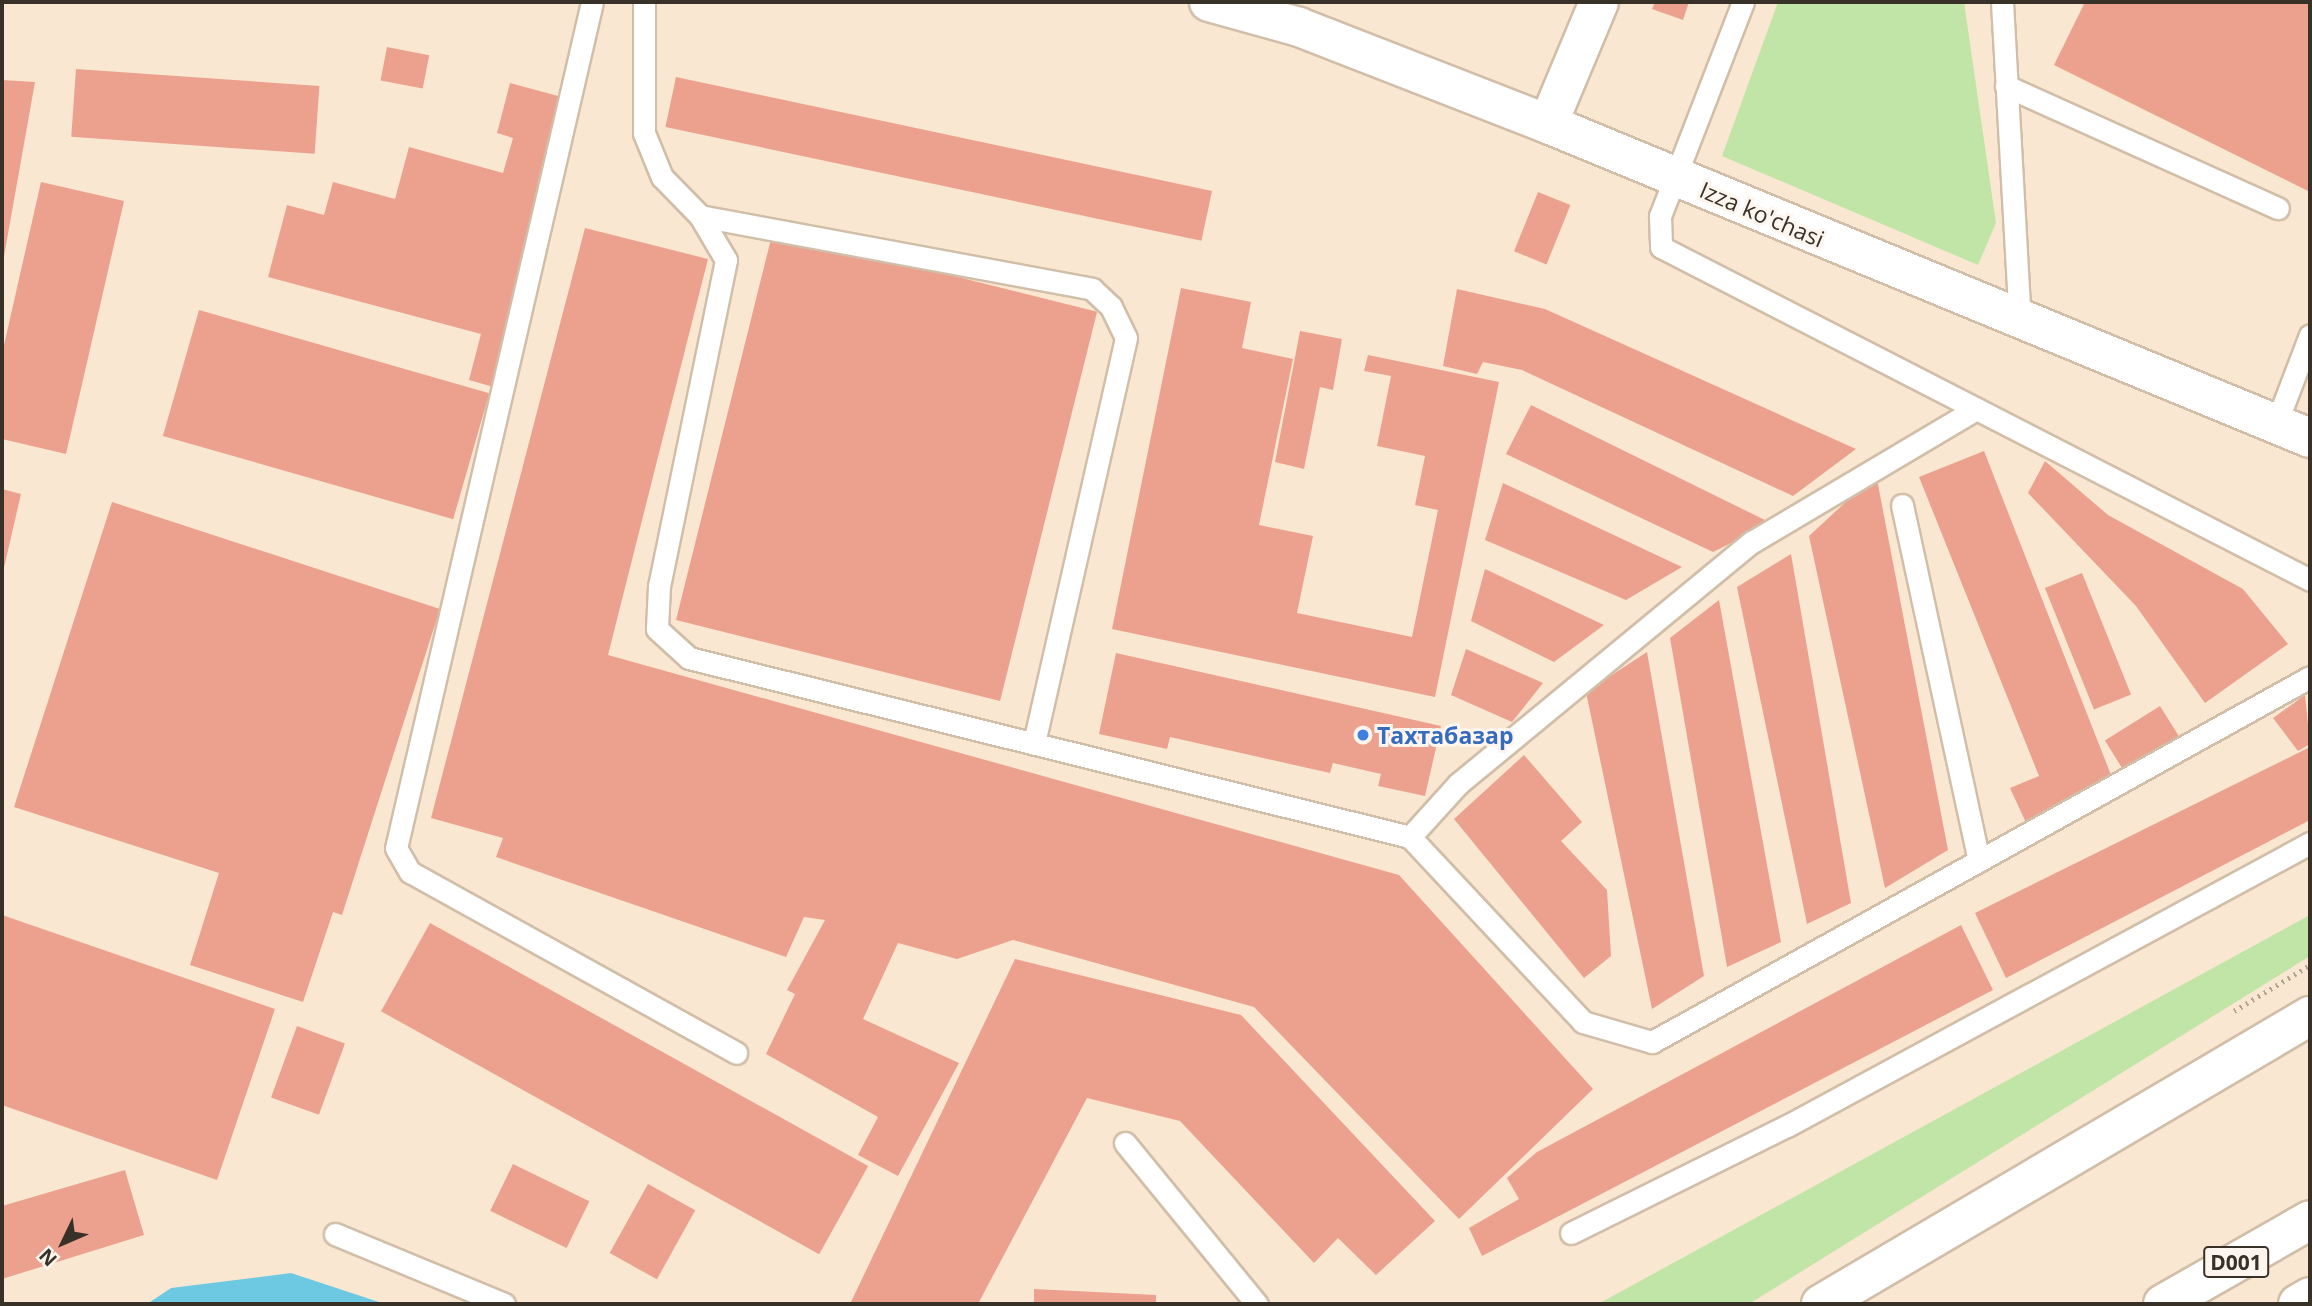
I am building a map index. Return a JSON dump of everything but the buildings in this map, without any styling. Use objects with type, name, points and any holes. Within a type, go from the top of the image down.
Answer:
[{"type":"main road","name":"Izza ko'chasi","points":[[1209,2],[1299,27],[1548,124],[2020,322],[2293,431]]},
{"type":"main road","points":[[1548,124],[1599,2]]},
{"type":"main road","points":[[1821,1304],[2310,1016]]},
{"type":"main road","name":"D001","points":[[2162,1304],[2310,1220]]},
{"type":"main road","points":[[2298,1304],[2310,1297]]},
{"type":"lane","points":[[592,2],[396,848],[410,872],[736,1052]]},
{"type":"lane","points":[[644,2],[645,133],[662,177],[700,216],[726,260],[659,586],[657,629],[689,659],[1410,837],[1583,1022],[1652,1042],[2310,677]]},
{"type":"lane","points":[[1743,2],[1677,178],[1660,216],[1661,247],[2310,580]]},
{"type":"lane","points":[[2001,2],[2020,322]]},
{"type":"lane","points":[[2006,86],[2278,208]]},
{"type":"lane","points":[[700,216],[1092,289],[1111,307],[1126,338],[1034,744]]},
{"type":"lane","points":[[2293,431],[2310,335]]},
{"type":"lane","points":[[1410,837],[1458,783],[1752,542],[1976,409]]},
{"type":"lane","points":[[1902,505],[1979,861]]},
{"type":"lane","points":[[1571,1233],[1787,1126],[2310,843]]},
{"type":"lane","points":[[1125,1143],[1257,1304]]},
{"type":"lane","points":[[335,1234],[504,1304]]},
{"type":"path","points":[[2234,1011],[2310,965]]},
{"type":"green space","points":[[1778,2],[1964,2],[1996,223],[1978,265],[1722,156]]},
{"type":"green space","points":[[2310,915],[2310,956],[1749,1304],[1598,1304]]},
{"type":"water","points":[[291,1273],[385,1304],[147,1304],[171,1288]]},
{"type":"place","name":"Тахтабазар","points":[[1363,735]]}]
